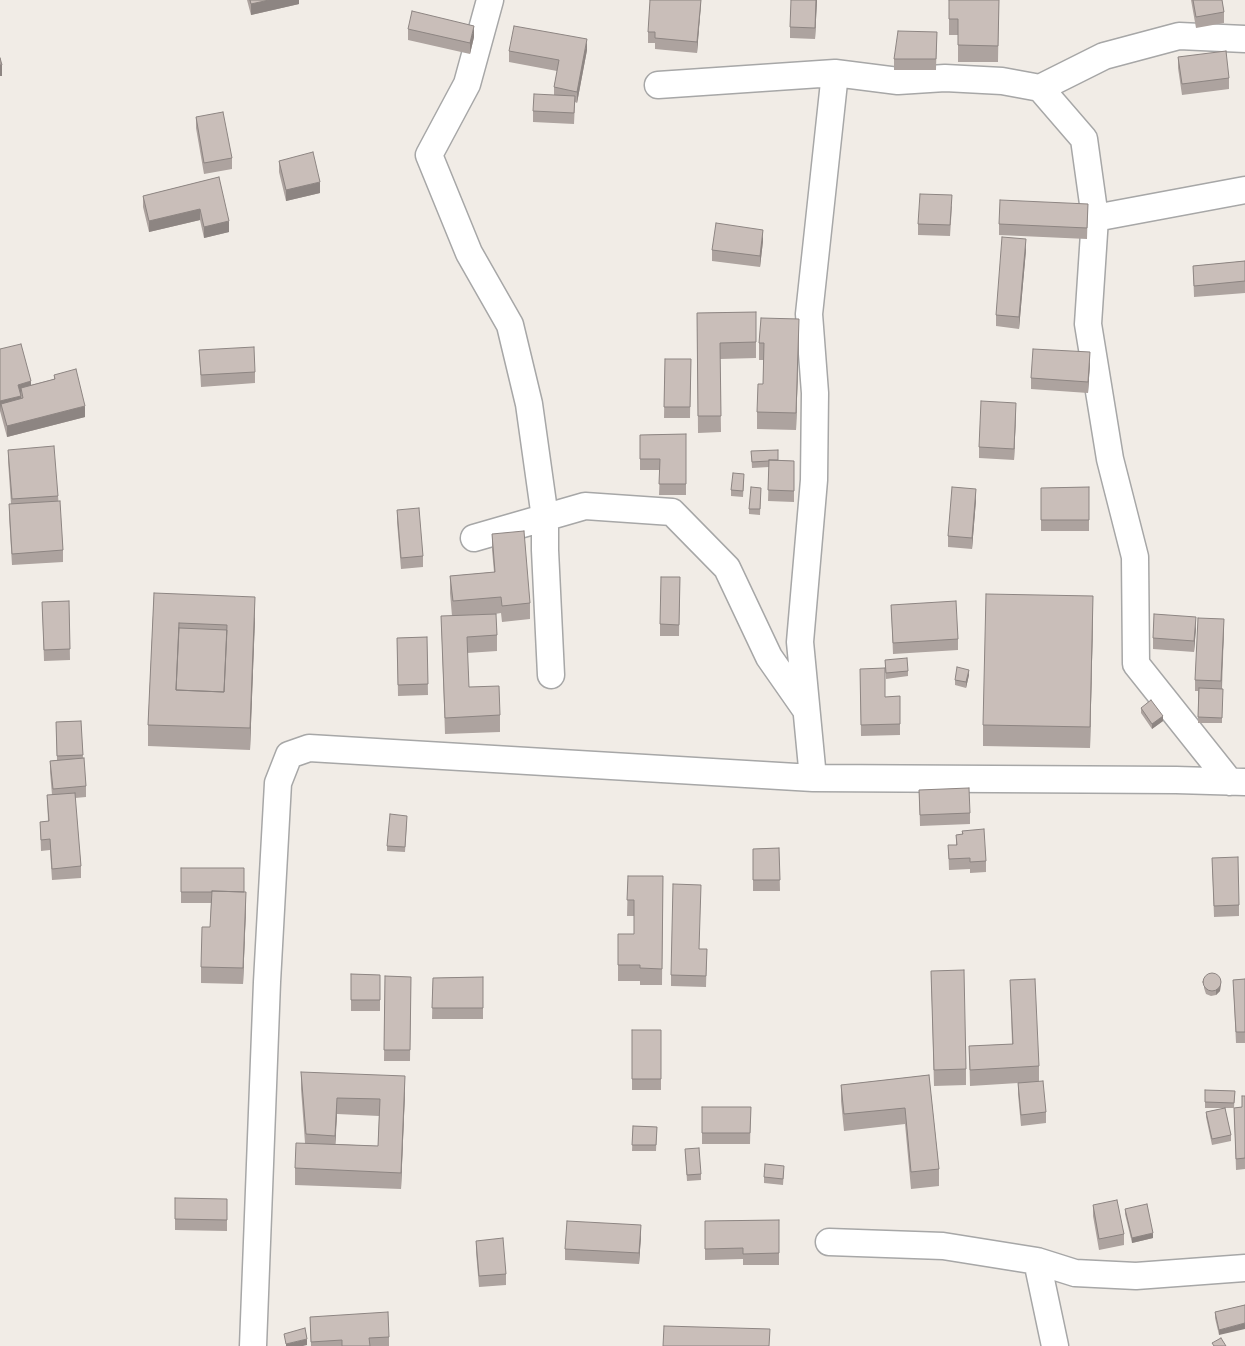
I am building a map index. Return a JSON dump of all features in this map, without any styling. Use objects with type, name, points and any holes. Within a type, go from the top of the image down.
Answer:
[{"type":"street","points":[[490,0],[467,84],[428,155],[469,253],[510,325],[529,404],[546,518],[545,550],[551,675]]},
{"type":"street","points":[[658,84],[835,73],[898,81],[945,78],[1002,81],[1040,88],[1104,56],[1179,36],[1245,39]]},
{"type":"street","points":[[813,778],[800,642],[814,480],[815,393],[809,314],[835,73]]},
{"type":"street","points":[[1040,88],[1084,139],[1095,218],[1088,324],[1110,459],[1135,556],[1136,664],[1237,782]]},
{"type":"street","points":[[1095,218],[1245,190]]},
{"type":"street","points":[[474,538],[585,506],[672,512],[727,568],[769,657],[807,710]]},
{"type":"street","points":[[253,1346],[267,982],[277,792],[278,782],[288,755],[309,748],[813,778],[1237,782]]},
{"type":"street","points":[[829,1242],[943,1246],[1037,1261],[1074,1273],[1136,1276],[1245,1268]]},
{"type":"street","points":[[1037,1261],[1055,1346]]},
{"type":"building","points":[[250,0],[269,0],[251,4]]},
{"type":"building","points":[[650,0],[701,0],[697,42],[655,38],[655,32],[648,32]]},
{"type":"building","points":[[791,0],[816,0],[815,28],[790,27]]},
{"type":"building","points":[[949,0],[999,0],[998,46],[958,45],[958,19],[949,19]]},
{"type":"building","points":[[1193,0],[1222,0],[1224,12],[1196,17]]},
{"type":"building","points":[[412,11],[474,26],[470,43],[408,29]]},
{"type":"building","points":[[514,26],[587,39],[577,92],[554,87],[559,60],[509,51]]},
{"type":"building","points":[[898,31],[937,32],[936,59],[894,59]]},
{"type":"building","points":[[1226,51],[1229,78],[1182,84],[1178,57]]},
{"type":"building","points":[[534,94],[575,96],[574,113],[533,111]]},
{"type":"building","points":[[223,112],[232,158],[204,163],[196,117]]},
{"type":"building","points":[[313,152],[320,182],[286,190],[279,161]]},
{"type":"building","points":[[219,177],[229,221],[204,227],[200,209],[149,221],[143,196]]},
{"type":"building","points":[[920,194],[952,195],[950,225],[918,224]]},
{"type":"building","points":[[1000,200],[1088,204],[1087,228],[999,224]]},
{"type":"building","points":[[716,223],[763,230],[760,256],[712,250]]},
{"type":"building","points":[[1002,237],[1026,239],[1019,317],[996,315]]},
{"type":"building","points":[[1245,261],[1245,281],[1194,286],[1193,266]]},
{"type":"building","points":[[756,312],[756,342],[720,343],[721,416],[698,416],[697,313]]},
{"type":"building","points":[[761,318],[799,319],[796,413],[757,412],[758,384],[763,384],[764,343],[759,343]]},
{"type":"building","points":[[21,344],[31,381],[18,385],[21,396],[0,401],[0,349]]},
{"type":"building","points":[[254,347],[255,372],[201,375],[199,350]]},
{"type":"building","points":[[1033,349],[1090,352],[1088,382],[1031,378]]},
{"type":"building","points":[[665,359],[691,359],[690,407],[664,407]]},
{"type":"building","points":[[76,369],[85,406],[7,426],[1,404],[23,398],[21,388],[55,379],[54,375]]},
{"type":"building","points":[[981,401],[1016,403],[1014,449],[979,447]]},
{"type":"building","points":[[686,434],[686,484],[659,484],[660,459],[640,459],[640,435]]},
{"type":"building","points":[[54,446],[58,496],[12,499],[8,450]]},
{"type":"building","points":[[778,450],[778,460],[752,462],[751,451]]},
{"type":"building","points":[[769,460],[794,461],[794,491],[768,490]]},
{"type":"building","points":[[733,473],[744,474],[743,491],[731,490]]},
{"type":"building","points":[[751,487],[761,488],[760,509],[749,509]]},
{"type":"building","points":[[952,487],[976,489],[972,538],[948,536]]},
{"type":"building","points":[[1089,487],[1089,520],[1041,520],[1041,488]]},
{"type":"building","points":[[60,501],[63,550],[12,554],[9,504]]},
{"type":"building","points":[[419,508],[423,556],[401,558],[397,510]]},
{"type":"building","points":[[524,531],[530,603],[502,606],[501,597],[453,601],[450,576],[495,572],[492,534]]},
{"type":"building","points":[[661,577],[680,577],[679,625],[660,624]]},
{"type":"building","points":[[154,593],[255,597],[250,728],[148,725]],"holes":[[[179,623],[227,625],[224,692],[176,690]]]},
{"type":"building","points":[[986,594],[1093,596],[1090,727],[983,725]]},
{"type":"building","points":[[69,601],[70,649],[44,650],[42,602]]},
{"type":"building","points":[[956,601],[958,639],[893,643],[891,605]]},
{"type":"building","points":[[496,614],[497,635],[467,637],[469,687],[499,686],[500,715],[445,718],[441,616]]},
{"type":"building","points":[[1154,614],[1196,617],[1194,641],[1153,638]]},
{"type":"building","points":[[1198,618],[1224,619],[1221,681],[1195,680]]},
{"type":"building","points":[[179,628],[227,630],[224,692],[176,690]]},
{"type":"building","points":[[427,637],[428,684],[398,685],[397,638]]},
{"type":"building","points":[[907,658],[908,671],[886,673],[885,660]]},
{"type":"building","points":[[957,667],[969,670],[966,682],[955,680]]},
{"type":"building","points":[[885,668],[885,697],[900,696],[900,724],[861,725],[860,669]]},
{"type":"building","points":[[1199,688],[1223,689],[1222,718],[1198,717]]},
{"type":"building","points":[[1151,700],[1163,716],[1152,724],[1141,708]]},
{"type":"building","points":[[81,721],[83,755],[57,756],[56,722]]},
{"type":"building","points":[[84,758],[86,786],[53,789],[50,761]]},
{"type":"building","points":[[969,788],[970,813],[920,815],[919,790]]},
{"type":"building","points":[[75,793],[81,866],[52,869],[50,839],[41,840],[40,822],[49,821],[47,795]]},
{"type":"building","points":[[390,814],[407,816],[405,847],[387,846]]},
{"type":"building","points":[[984,829],[986,861],[970,862],[970,858],[949,859],[948,845],[957,845],[956,835],[963,834],[962,831]]},
{"type":"building","points":[[779,848],[780,880],[753,880],[753,849]]},
{"type":"building","points":[[1238,857],[1239,905],[1214,906],[1212,858]]},
{"type":"building","points":[[181,868],[244,868],[244,892],[181,892]]},
{"type":"building","points":[[628,876],[663,876],[662,969],[640,968],[640,965],[618,965],[618,934],[634,934],[634,900],[627,900]]},
{"type":"building","points":[[673,884],[701,885],[699,949],[707,949],[706,976],[671,975]]},
{"type":"building","points":[[212,891],[246,892],[243,968],[201,967],[202,927],[210,927]]},
{"type":"building","points":[[964,970],[966,1069],[934,1070],[931,971]]},
{"type":"building","points":[[1212,973],[1218,976],[1221,982],[1218,988],[1212,991],[1206,988],[1203,982],[1206,976]]},
{"type":"building","points":[[351,974],[380,975],[380,1000],[351,1000]]},
{"type":"building","points":[[385,976],[411,977],[410,1050],[384,1050]]},
{"type":"building","points":[[483,977],[483,1008],[432,1008],[433,978]]},
{"type":"building","points":[[1035,979],[1039,1066],[970,1070],[969,1046],[1013,1044],[1010,980]]},
{"type":"building","points":[[1245,979],[1245,1032],[1236,1032],[1233,980]]},
{"type":"building","points":[[632,1030],[661,1030],[661,1079],[632,1079]]},
{"type":"building","points":[[301,1072],[405,1076],[401,1173],[295,1168],[296,1143],[378,1146],[380,1099],[337,1098],[335,1136],[306,1134]]},
{"type":"building","points":[[929,1075],[939,1169],[911,1172],[905,1108],[844,1114],[841,1085]]},
{"type":"building","points":[[1043,1081],[1046,1112],[1021,1115],[1018,1083]]},
{"type":"building","points":[[1205,1090],[1235,1091],[1234,1103],[1205,1102]]},
{"type":"building","points":[[1242,1096],[1245,1096],[1245,1158],[1236,1159],[1234,1108],[1242,1107]]},
{"type":"building","points":[[702,1107],[751,1107],[750,1133],[702,1133]]},
{"type":"building","points":[[1225,1108],[1231,1135],[1212,1139],[1206,1112]]},
{"type":"building","points":[[633,1126],[657,1127],[656,1145],[632,1145]]},
{"type":"building","points":[[699,1148],[701,1174],[687,1175],[685,1149]]},
{"type":"building","points":[[765,1164],[784,1166],[783,1179],[764,1177]]},
{"type":"building","points":[[175,1198],[227,1199],[227,1220],[175,1219]]},
{"type":"building","points":[[1117,1200],[1124,1234],[1099,1239],[1093,1205]]},
{"type":"building","points":[[1147,1204],[1153,1233],[1132,1238],[1125,1209]]},
{"type":"building","points":[[779,1220],[779,1253],[743,1254],[743,1248],[705,1249],[705,1221]]},
{"type":"building","points":[[567,1221],[641,1225],[639,1253],[565,1249]]},
{"type":"building","points":[[503,1238],[506,1274],[479,1276],[476,1241]]},
{"type":"building","points":[[1245,1305],[1245,1323],[1219,1330],[1215,1312]]},
{"type":"building","points":[[388,1312],[389,1337],[369,1338],[370,1346],[342,1346],[342,1340],[311,1342],[310,1317]]},
{"type":"building","points":[[664,1326],[770,1329],[769,1346],[663,1346]]},
{"type":"building","points":[[305,1328],[307,1339],[286,1344],[284,1334]]},
{"type":"building","points":[[1221,1338],[1226,1346],[1214,1346],[1212,1343]]}]
